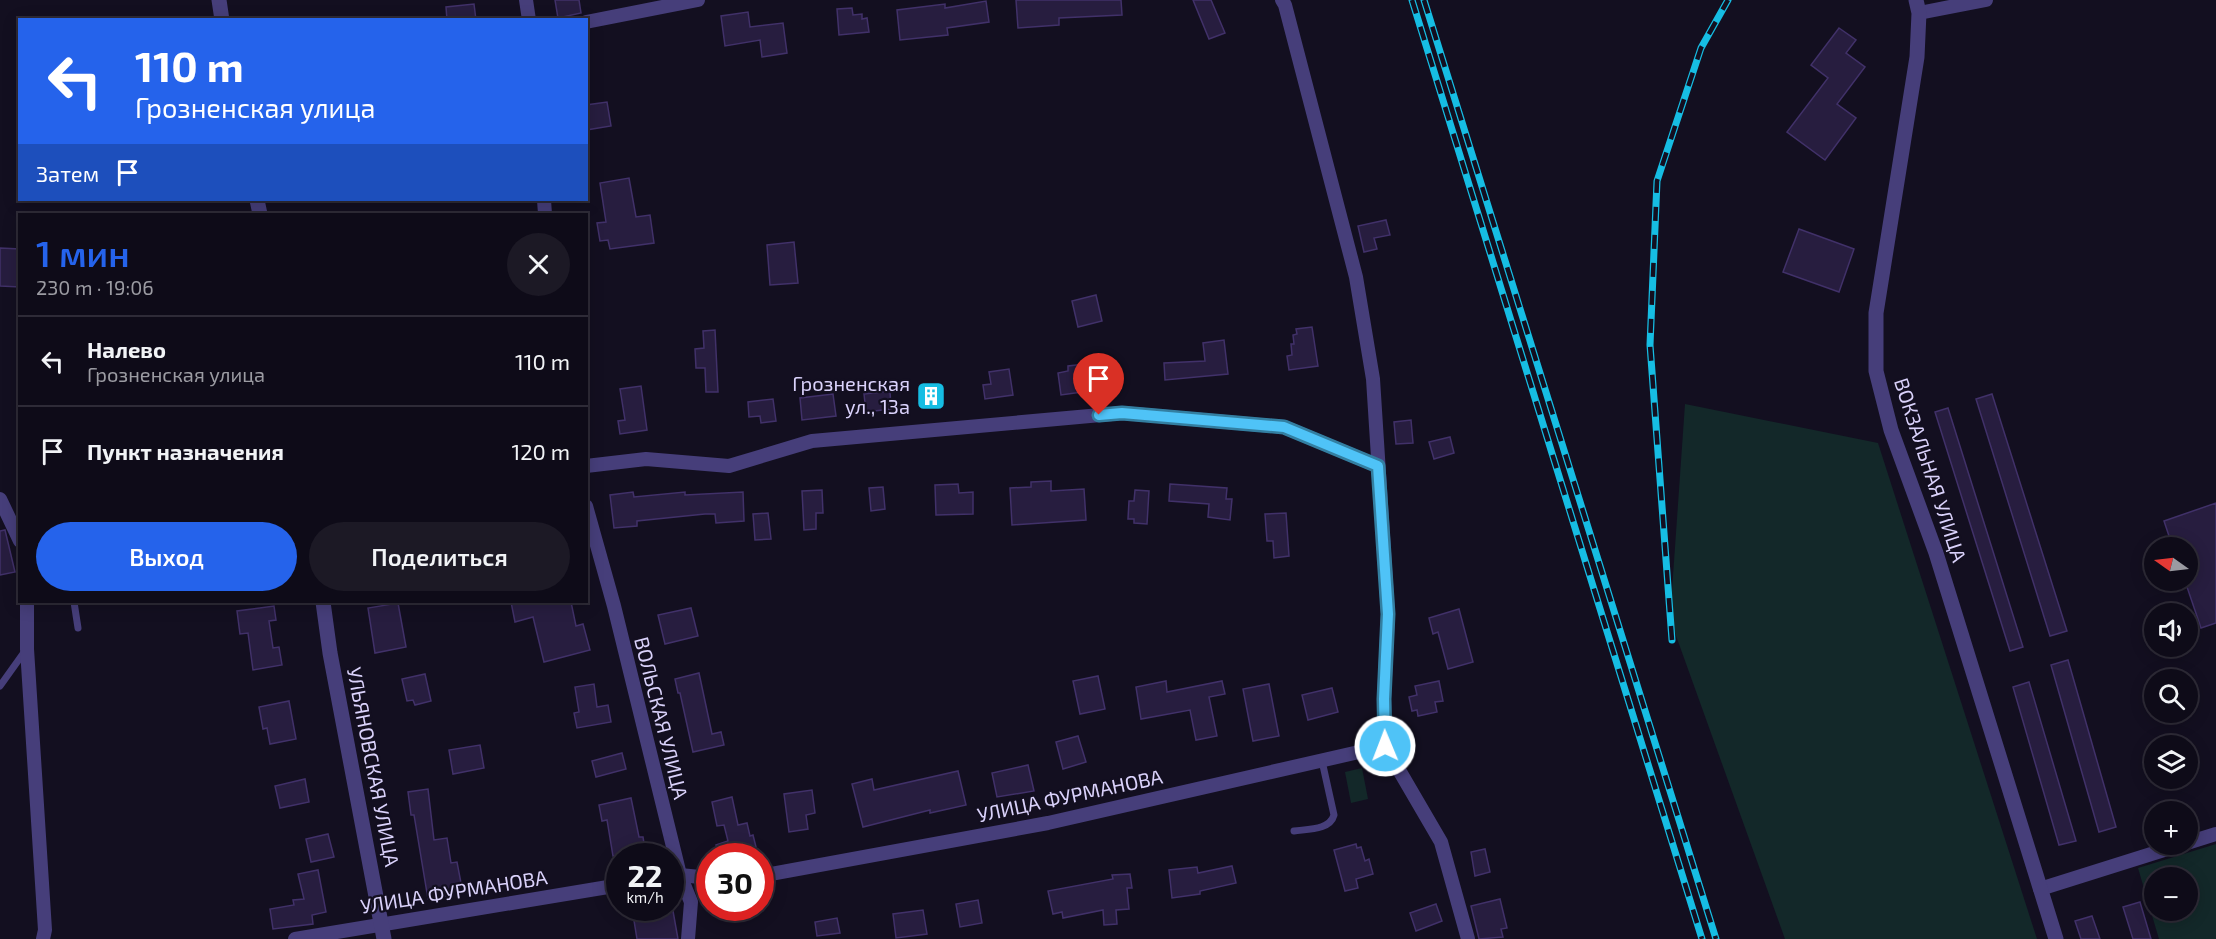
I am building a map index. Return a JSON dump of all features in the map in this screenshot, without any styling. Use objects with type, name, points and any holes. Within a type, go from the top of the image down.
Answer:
[{"type":"street","points":[[219,0],[222,18]]},
{"type":"street","points":[[526,0],[529,18]]},
{"type":"street","points":[[588,22],[698,0]]},
{"type":"street","points":[[1282,0],[1356,278],[1373,379],[1388,614],[1384,699],[1385,746],[1441,842],[1468,939]]},
{"type":"street","points":[[1917,7],[1986,0]]},
{"type":"street","name":"ВОКЗАЛЬНАЯ УЛИЦА","points":[[1917,7],[1917,57],[1876,313],[1876,371],[1891,430],[1936,554],[2056,939]]},
{"type":"street","points":[[588,466],[646,459],[729,466],[812,441],[1122,413],[1284,427],[1378,466]]},
{"type":"street","points":[[0,499],[18,537]]},
{"type":"street","name":"ВОЛЬСКАЯ УЛИЦА","points":[[588,513],[614,606],[668,843]]},
{"type":"street","points":[[27,603],[27,649],[45,930],[43,939]]},
{"type":"street","name":"УЛЬЯНОВСКАЯ УЛИЦА","points":[[323,603],[330,652],[382,932]]},
{"type":"street","name":"УЛИЦА ФУРМАНОВА","points":[[774,873],[1048,823],[1385,746]]},
{"type":"street","points":[[2198,840],[2216,834]]},
{"type":"street","points":[[2040,889],[2150,855]]},
{"type":"street","name":"УЛИЦА ФУРМАНОВА","points":[[295,939],[382,932],[606,888]]},
{"type":"street","name":"ВОЛЬСКАЯ УЛИЦА","points":[[684,891],[691,902],[688,939]]},
{"type":"lane","points":[[74,603],[78,628]]},
{"type":"lane","points":[[0,686],[27,649]]},
{"type":"lane","points":[[1294,831],[1327,825],[1332,821],[1334,814],[1322,761]]},
{"type":"green space","points":[[1685,404],[1878,443],[2037,939],[1785,939],[1670,619]]},
{"type":"green space","points":[[1362,768],[1368,799],[1351,803],[1345,772]]},
{"type":"green space","points":[[2216,844],[2216,939],[2159,939],[2154,921],[2198,921],[2198,867],[2144,867],[2144,888],[2138,868],[2180,855],[2198,855],[2198,850]]},
{"type":"building","points":[[555,0],[579,0],[581,13],[558,18]]},
{"type":"building","points":[[1016,0],[1121,0],[1122,15],[1059,18],[1059,25],[1018,28]]},
{"type":"building","points":[[1193,0],[1211,0],[1225,33],[1209,39]]},
{"type":"building","points":[[986,1],[989,22],[947,28],[948,35],[900,40],[897,10],[945,4],[945,8]]},
{"type":"building","points":[[474,4],[476,18],[447,18],[446,7]]},
{"type":"building","points":[[852,8],[853,15],[862,14],[862,19],[867,18],[869,32],[839,35],[837,9]]},
{"type":"building","points":[[748,12],[750,27],[783,23],[787,53],[762,57],[760,40],[725,46],[721,16]]},
{"type":"building","points":[[1839,28],[1856,40],[1846,53],[1865,67],[1837,104],[1856,118],[1825,160],[1787,132],[1828,78],[1811,65]]},
{"type":"building","points":[[607,102],[611,126],[588,130],[588,105]]},
{"type":"building","points":[[629,178],[636,217],[650,215],[654,243],[610,249],[608,240],[600,241],[597,223],[606,222],[600,183]]},
{"type":"building","points":[[1386,220],[1390,235],[1374,238],[1377,249],[1364,252],[1358,226]]},
{"type":"building","points":[[1799,229],[1854,249],[1839,292],[1783,272]]},
{"type":"building","points":[[794,242],[798,283],[770,285],[767,245]]},
{"type":"building","points":[[0,248],[18,249],[18,287],[0,286]]},
{"type":"building","points":[[1096,295],[1102,321],[1078,327],[1072,301]]},
{"type":"building","points":[[1312,327],[1318,366],[1289,370],[1287,356],[1292,355],[1291,344],[1294,344],[1293,335],[1297,334],[1296,329]]},
{"type":"building","points":[[715,330],[718,392],[706,392],[705,368],[696,368],[695,349],[704,348],[703,331]]},
{"type":"building","points":[[1224,340],[1228,374],[1165,380],[1164,363],[1205,361],[1203,343]]},
{"type":"building","points":[[1085,364],[1089,391],[1061,395],[1058,373],[1068,371],[1068,366]]},
{"type":"building","points":[[1009,369],[1013,395],[985,399],[983,385],[991,384],[989,372]]},
{"type":"building","points":[[641,386],[647,430],[620,434],[618,421],[625,420],[620,389]]},
{"type":"building","name":"Грозненская ул., 13а","points":[[938,386],[941,405],[925,407],[922,387]]},
{"type":"building","points":[[890,391],[891,409],[866,412],[864,394]]},
{"type":"building","points":[[833,394],[836,416],[802,420],[800,398]]},
{"type":"building","points":[[1992,394],[2067,631],[2050,636],[1976,399]]},
{"type":"building","points":[[773,399],[776,421],[761,423],[760,416],[749,417],[748,402]]},
{"type":"building","points":[[1948,408],[2023,647],[2010,651],[1935,412]]},
{"type":"building","points":[[1411,420],[1413,443],[1396,444],[1394,422]]},
{"type":"building","points":[[1450,437],[1454,453],[1434,459],[1429,442]]},
{"type":"building","points":[[1051,481],[1051,491],[1084,489],[1086,520],[1012,525],[1010,488],[1031,487],[1031,482]]},
{"type":"building","points":[[958,484],[959,493],[973,492],[973,514],[936,515],[935,485]]},
{"type":"building","points":[[1170,484],[1227,488],[1226,499],[1232,499],[1230,520],[1208,517],[1209,504],[1169,501]]},
{"type":"building","points":[[883,487],[885,509],[871,511],[869,488]]},
{"type":"building","points":[[822,490],[823,513],[816,513],[816,529],[804,530],[802,491]]},
{"type":"building","points":[[1135,490],[1149,491],[1147,524],[1134,523],[1134,519],[1128,519],[1129,501],[1134,501]]},
{"type":"building","points":[[633,492],[634,497],[685,492],[685,495],[743,492],[744,521],[716,523],[715,514],[705,514],[637,521],[637,526],[614,528],[610,495]]},
{"type":"building","points":[[2216,503],[2216,623],[2201,628],[2198,619],[2198,603],[2192,603],[2188,591],[2198,591],[2198,537],[2169,537],[2164,521]]},
{"type":"building","points":[[768,513],[771,539],[755,540],[753,514]]},
{"type":"building","points":[[1286,513],[1289,556],[1274,558],[1273,541],[1267,541],[1265,514]]},
{"type":"building","points":[[5,530],[15,572],[0,575],[0,531]]},
{"type":"building","points":[[398,603],[406,647],[375,653],[368,608]]},
{"type":"building","points":[[511,603],[571,603],[576,626],[583,624],[590,650],[544,662],[533,617],[515,622]]},
{"type":"building","points":[[274,606],[276,620],[269,621],[273,648],[279,647],[282,665],[253,670],[248,633],[240,634],[237,611]]},
{"type":"building","points":[[691,608],[698,636],[665,644],[658,615]]},
{"type":"building","points":[[1459,609],[1473,662],[1448,669],[1438,632],[1433,634],[1429,618]]},
{"type":"building","points":[[2068,660],[2116,827],[2099,832],[2051,665]]},
{"type":"building","points":[[699,673],[712,734],[721,732],[724,745],[693,752],[675,679]]},
{"type":"building","points":[[425,674],[431,701],[415,705],[413,700],[407,701],[402,679]]},
{"type":"building","points":[[1098,676],[1105,709],[1080,714],[1073,681]]},
{"type":"building","points":[[1166,681],[1167,692],[1222,681],[1225,694],[1209,697],[1217,736],[1196,740],[1190,710],[1141,719],[1136,687]]},
{"type":"building","points":[[1439,681],[1443,701],[1435,702],[1437,712],[1418,716],[1417,710],[1412,711],[1409,697],[1417,695],[1415,686]]},
{"type":"building","points":[[2029,682],[2076,841],[2059,845],[2013,687]]},
{"type":"building","points":[[594,684],[597,707],[608,705],[611,722],[577,728],[574,713],[579,712],[575,687]]},
{"type":"building","points":[[1269,684],[1279,736],[1253,741],[1243,689]]},
{"type":"building","points":[[1332,688],[1338,712],[1308,720],[1302,695]]},
{"type":"building","points":[[289,701],[296,739],[270,744],[267,728],[263,729],[259,707]]},
{"type":"building","points":[[1078,736],[1086,762],[1063,769],[1056,742]]},
{"type":"building","points":[[480,745],[484,768],[453,774],[449,750]]},
{"type":"building","points":[[622,753],[626,769],[596,777],[592,761]]},
{"type":"building","points":[[1028,765],[1034,791],[997,797],[992,773]]},
{"type":"building","points":[[958,771],[966,805],[930,813],[930,810],[863,827],[852,784],[872,779],[874,790]]},
{"type":"building","points":[[305,779],[309,802],[280,808],[275,786]]},
{"type":"building","points":[[428,789],[434,840],[447,838],[451,863],[457,862],[461,883],[451,885],[453,895],[428,899],[408,792]]},
{"type":"building","points":[[812,790],[815,813],[806,815],[808,829],[789,832],[784,794]]},
{"type":"building","points":[[732,797],[738,825],[747,823],[750,836],[753,835],[755,843],[722,843],[728,841],[724,825],[717,826],[712,802]]},
{"type":"building","points":[[631,798],[639,837],[643,837],[644,843],[611,843],[607,820],[602,821],[599,805]]},
{"type":"building","points":[[328,834],[334,857],[311,862],[306,839]]},
{"type":"building","points":[[1356,844],[1357,848],[1361,847],[1365,861],[1369,859],[1373,874],[1356,879],[1358,888],[1345,891],[1334,850]]},
{"type":"building","points":[[1485,849],[1490,872],[1475,876],[1471,852]]},
{"type":"building","points":[[1232,866],[1236,883],[1200,891],[1200,894],[1172,898],[1169,870],[1197,867],[1198,873]]},
{"type":"building","points":[[318,870],[326,912],[312,915],[313,924],[273,929],[270,909],[294,905],[293,900],[304,899],[298,874]]},
{"type":"building","points":[[1130,874],[1132,888],[1127,888],[1129,909],[1116,910],[1117,924],[1104,925],[1103,910],[1063,918],[1062,912],[1053,914],[1048,891],[1113,879],[1112,875]]},
{"type":"building","points":[[1500,899],[1507,928],[1501,929],[1503,937],[1479,939],[1471,906]]},
{"type":"building","points":[[978,900],[982,923],[960,927],[956,904]]},
{"type":"building","points":[[2140,902],[2151,939],[2133,939],[2123,907]]},
{"type":"building","points":[[1436,904],[1442,921],[1416,931],[1410,913]]},
{"type":"building","points":[[923,910],[927,934],[896,938],[893,914]]},
{"type":"building","points":[[2092,916],[2100,939],[2081,939],[2075,921]]},
{"type":"building","points":[[837,918],[840,933],[817,936],[815,922]]},
{"type":"building","points":[[634,921],[675,921],[678,939],[637,939]]},
{"type":"railway","points":[[1412,0],[1702,939]]},
{"type":"railway","points":[[1424,0],[1716,939]]},
{"type":"railway","points":[[1672,640],[1650,345],[1657,181],[1701,48],[1728,0]]},
{"type":"place","name":"Грозненская ул., 13а","points":[[931,396]]},
{"type":"route","points":[[1099,415],[1122,413],[1284,427],[1378,466],[1388,614],[1384,699],[1385,746]]}]
